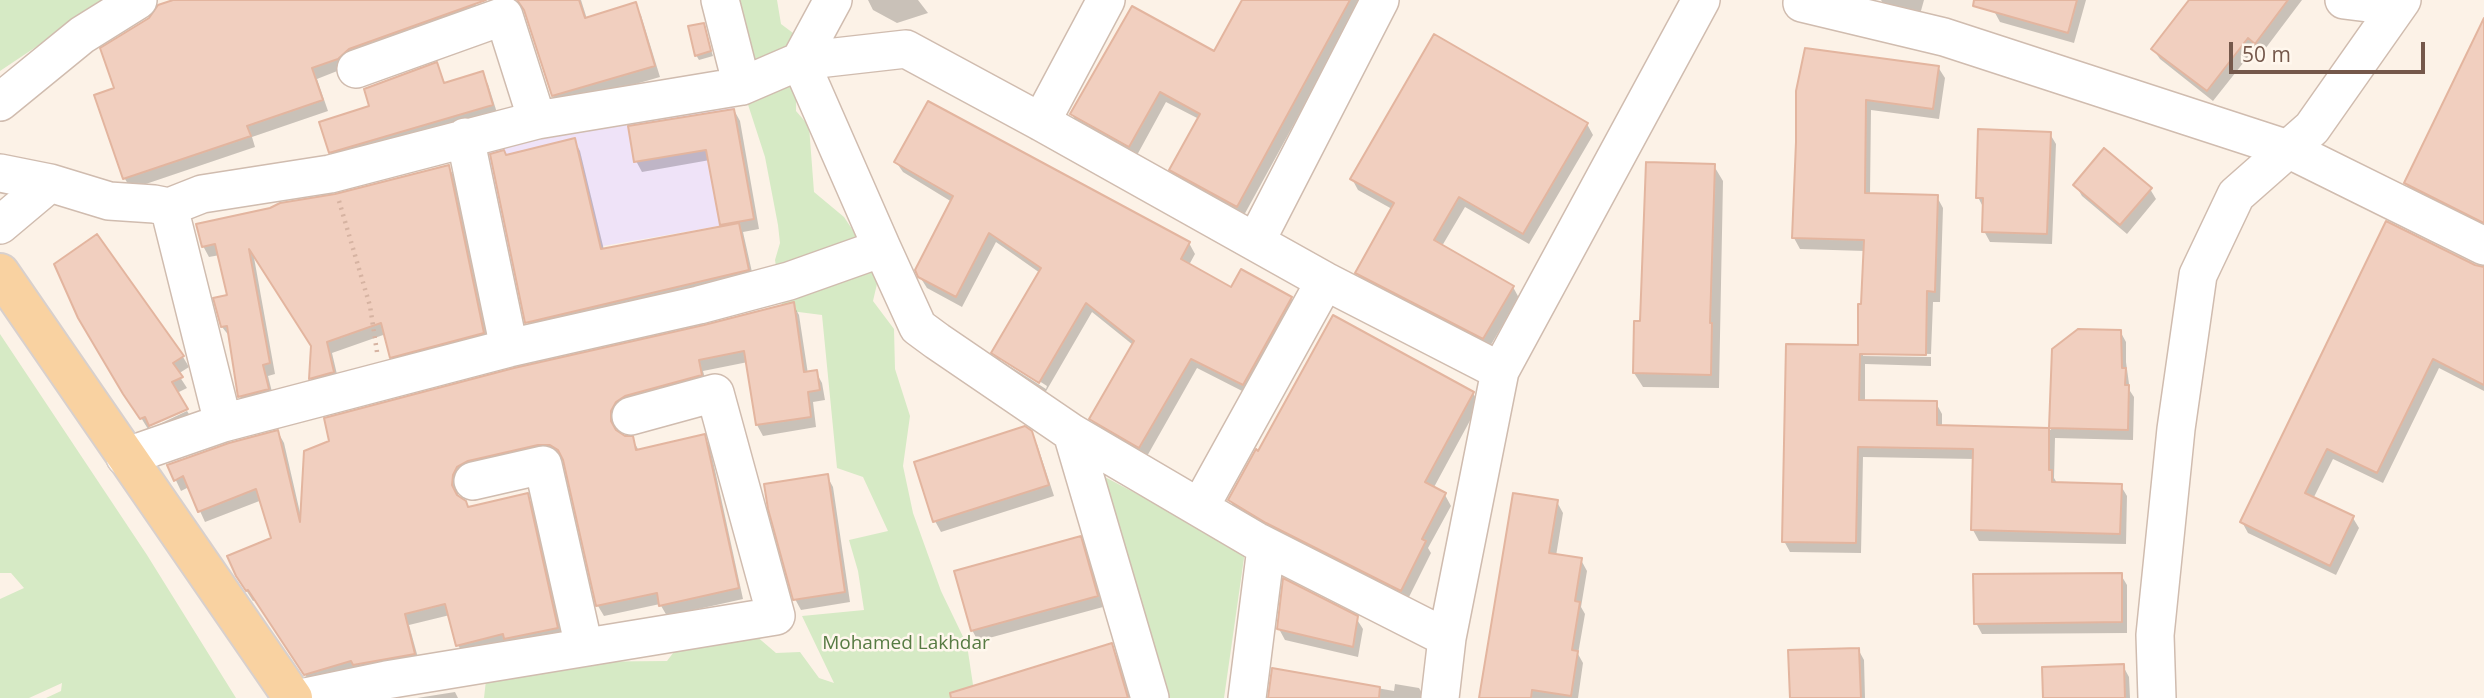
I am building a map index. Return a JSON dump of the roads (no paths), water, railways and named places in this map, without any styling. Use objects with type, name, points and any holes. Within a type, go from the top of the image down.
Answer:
[{"type":"main road","points":[[0,273],[292,698]]},
{"type":"street","points":[[0,102],[82,35],[138,0]]},
{"type":"street","points":[[720,0],[742,86]]},
{"type":"street","points":[[800,61],[833,0]]},
{"type":"street","points":[[1256,241],[1380,0]]},
{"type":"street","points":[[1440,698],[1447,638],[1500,371],[1701,0]]},
{"type":"street","points":[[2344,0],[2368,3],[2385,0]]},
{"type":"street","points":[[2157,698],[2155,635],[2176,429],[2197,275],[2236,195],[2312,128],[2402,0]]},
{"type":"street","points":[[1041,122],[1100,2]]},
{"type":"street","points":[[1802,3],[1944,37],[2288,149],[2484,246]]},
{"type":"street","points":[[356,69],[502,8],[537,120]]},
{"type":"street","points":[[0,173],[51,183],[109,201],[169,207],[202,194],[330,173],[537,120],[742,86],[800,61],[906,49],[1325,281],[1500,371]]},
{"type":"street","points":[[800,61],[918,327],[1072,433],[1256,541],[1447,638]]},
{"type":"street","points":[[466,137],[509,348]]},
{"type":"street","points":[[0,225],[51,183]]},
{"type":"street","points":[[169,207],[223,423]]},
{"type":"street","points":[[125,457],[223,423],[381,381],[509,348],[699,306],[776,285],[882,248]]},
{"type":"street","points":[[1200,508],[1325,281]]},
{"type":"street","points":[[300,698],[386,680],[776,616],[715,393],[631,416]]},
{"type":"street","points":[[1072,433],[1150,698]]},
{"type":"street","points":[[473,481],[543,465],[584,647]]},
{"type":"street","points":[[1247,698],[1266,548],[1256,541]]},
{"type":"park label","name":"Mohamed Lakhdar","points":[[906,644]]}]
